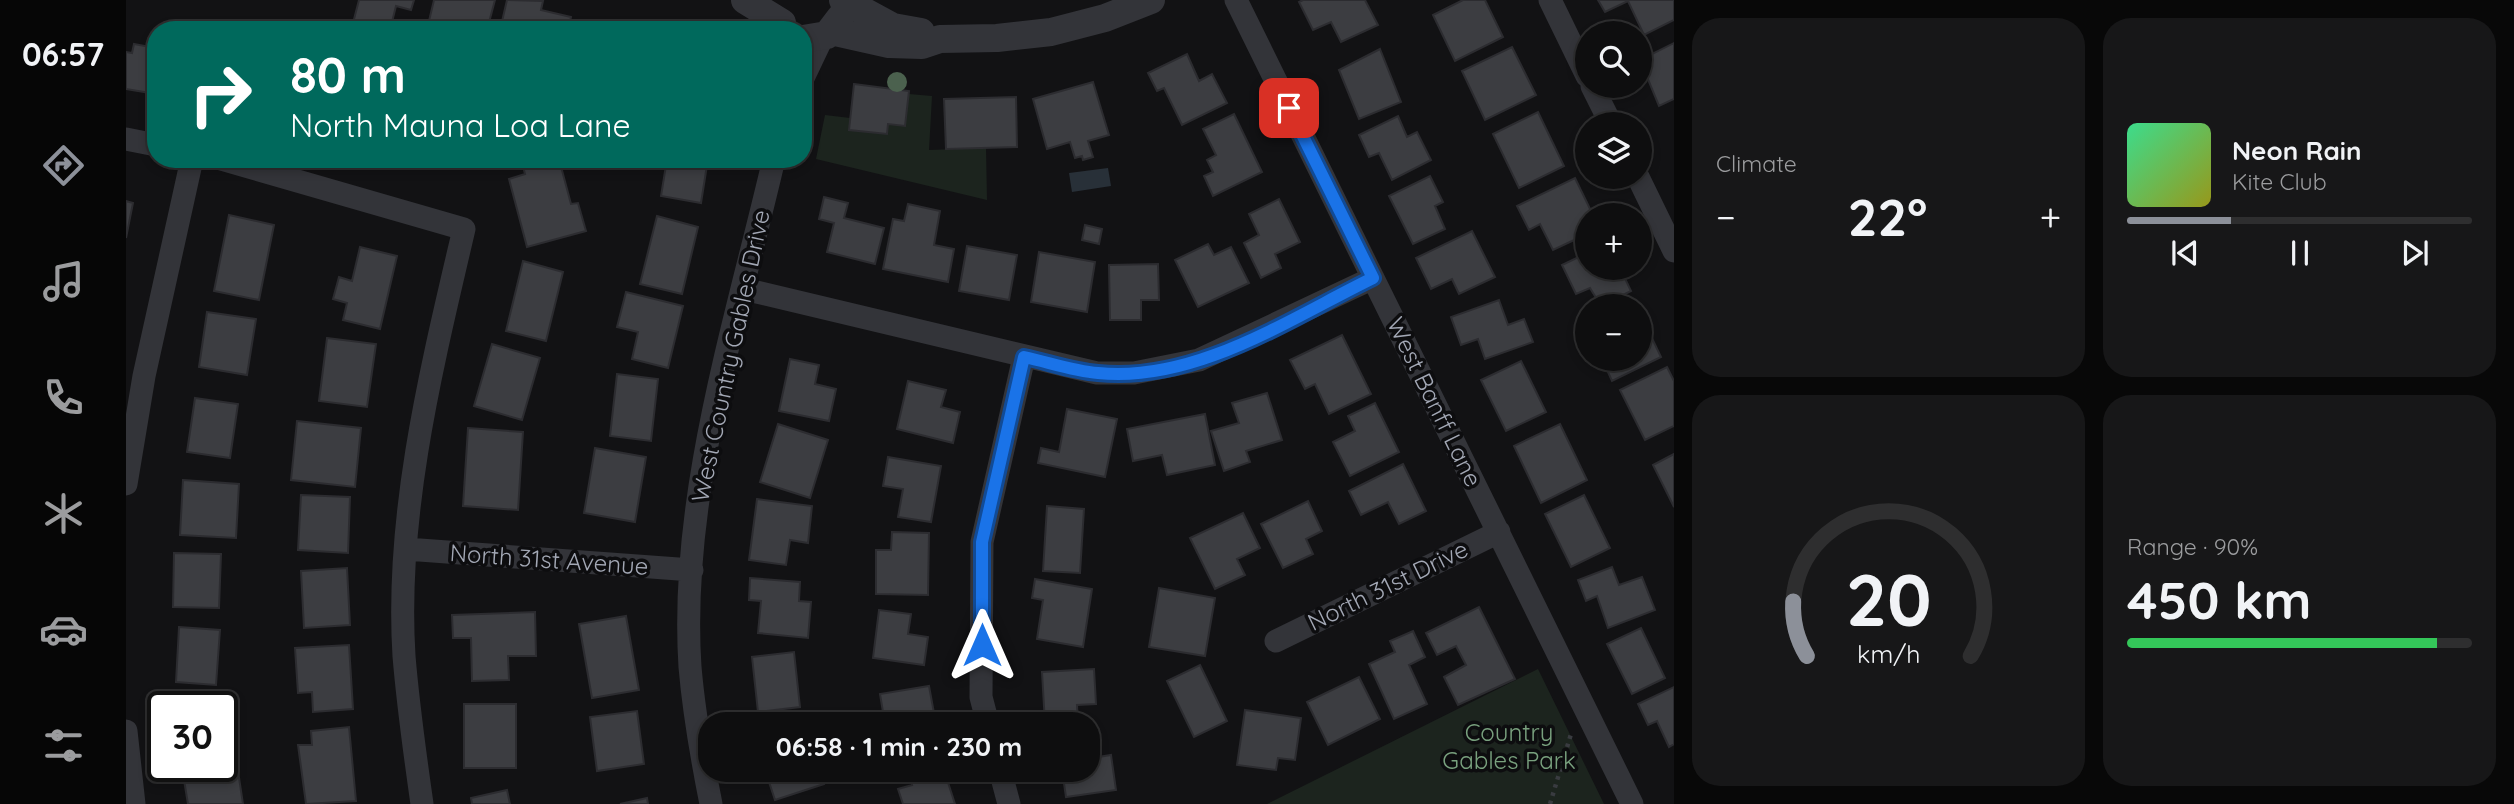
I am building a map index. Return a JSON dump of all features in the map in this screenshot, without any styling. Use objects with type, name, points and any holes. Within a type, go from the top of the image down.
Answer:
[{"type":"street","points":[[745,0],[789,21]]},
{"type":"street","points":[[812,25],[839,19],[842,0],[893,27],[940,38],[997,38],[1051,32],[1105,18],[1151,0]]},
{"type":"street","name":"West Banff Lane","points":[[1236,0],[1632,804]]},
{"type":"street","points":[[1550,0],[1575,51]]},
{"type":"street","points":[[812,29],[889,44],[922,45],[940,38]]},
{"type":"street","points":[[126,139],[147,143]]},
{"type":"street","points":[[126,484],[144,376],[190,168]]},
{"type":"street","points":[[252,168],[464,229],[423,408],[406,549],[404,653],[422,804]]},
{"type":"street","name":"West Country Gables Drive","points":[[711,804],[701,759],[690,668],[694,536],[706,448],[772,168]]},
{"type":"street","points":[[1644,189],[1674,251]]},
{"type":"street","points":[[744,289],[1097,373],[1134,373],[1188,363],[1236,346],[1373,278]]},
{"type":"street","points":[[985,712],[981,697],[982,542],[1024,357]]},
{"type":"street","name":"North 31st Drive","points":[[1276,641],[1499,532]]},
{"type":"street","name":"North 31st Avenue","points":[[406,549],[692,570]]},
{"type":"street","points":[[126,731],[134,804]]},
{"type":"street","points":[[1003,782],[1009,804]]},
{"type":"path","points":[[1550,804],[1582,704]]},
{"type":"green space","points":[[909,94],[932,96],[929,150],[986,148],[987,200],[816,159],[825,115],[850,118],[849,130],[887,134],[888,124],[905,126]]},
{"type":"green space","name":"Country Gables Park","points":[[1538,669],[1604,804],[1267,804]]},
{"type":"shaded area","points":[[1108,168],[1111,186],[1072,192],[1069,173]]},
{"type":"building","points":[[359,0],[414,0],[411,10],[396,6],[392,21],[354,21]]},
{"type":"building","points":[[434,0],[495,0],[489,21],[429,21]]},
{"type":"building","points":[[507,0],[543,1],[541,10],[571,17],[570,21],[502,21]]},
{"type":"building","points":[[1365,0],[1378,25],[1341,42],[1331,22],[1313,30],[1299,2]]},
{"type":"building","points":[[1463,0],[1485,0],[1503,37],[1455,61],[1433,15]]},
{"type":"building","points":[[1598,0],[1674,0],[1674,20],[1652,31],[1652,21],[1637,21],[1628,1],[1605,12]]},
{"type":"building","points":[[1674,43],[1674,99],[1659,106],[1652,89],[1652,54]]},
{"type":"building","points":[[134,44],[147,46],[147,92],[126,89],[126,52],[132,53]]},
{"type":"building","points":[[1512,47],[1536,95],[1485,120],[1462,71]]},
{"type":"building","points":[[1380,49],[1401,102],[1359,119],[1339,70]]},
{"type":"building","points":[[1187,54],[1199,81],[1212,74],[1227,103],[1182,125],[1164,88],[1157,91],[1148,73]]},
{"type":"building","points":[[1093,82],[1109,135],[1088,141],[1093,157],[1083,160],[1082,156],[1075,158],[1070,142],[1047,149],[1033,99]]},
{"type":"building","points":[[854,84],[909,91],[905,126],[888,124],[887,134],[849,130]]},
{"type":"building","points":[[1016,97],[1017,147],[946,149],[944,99]]},
{"type":"building","points":[[1538,112],[1564,166],[1519,188],[1493,134]]},
{"type":"building","points":[[1234,114],[1262,172],[1213,196],[1204,176],[1213,172],[1207,160],[1216,155],[1203,129]]},
{"type":"building","points":[[1398,116],[1407,137],[1417,132],[1431,160],[1392,180],[1379,153],[1369,157],[1359,135]]},
{"type":"building","points":[[523,168],[561,168],[571,204],[578,203],[586,231],[527,247],[509,179],[525,174]]},
{"type":"building","points":[[666,168],[707,168],[701,203],[661,196]]},
{"type":"building","points":[[1430,176],[1443,202],[1435,206],[1445,229],[1413,244],[1389,196]]},
{"type":"building","points":[[1575,178],[1575,189],[1580,189],[1587,203],[1575,203],[1575,240],[1553,250],[1540,224],[1529,230],[1517,206]]},
{"type":"building","points":[[824,197],[848,203],[844,218],[884,228],[875,264],[827,252],[834,223],[819,219]]},
{"type":"building","points":[[1279,199],[1300,242],[1275,254],[1281,268],[1261,278],[1244,243],[1259,235],[1249,214]]},
{"type":"building","points":[[126,201],[133,203],[126,238]]},
{"type":"building","points":[[908,204],[940,211],[934,245],[954,249],[948,282],[883,269],[893,219],[904,221]]},
{"type":"building","points":[[229,215],[274,225],[259,300],[214,291]]},
{"type":"building","points":[[657,216],[698,227],[682,294],[640,284]]},
{"type":"building","points":[[1085,225],[1102,229],[1099,244],[1082,240]]},
{"type":"building","points":[[1472,231],[1495,277],[1459,294],[1452,279],[1431,289],[1416,258]]},
{"type":"building","points":[[1208,244],[1214,255],[1231,247],[1249,283],[1198,307],[1175,260]]},
{"type":"building","points":[[967,246],[1017,255],[1009,300],[959,291]]},
{"type":"building","points":[[360,247],[397,256],[380,329],[343,320],[347,303],[333,299],[339,277],[352,281]]},
{"type":"building","points":[[1039,252],[1095,262],[1087,312],[1031,302]]},
{"type":"building","points":[[1575,259],[1575,280],[1626,280],[1631,291],[1625,294],[1594,294],[1590,288],[1576,294],[1562,265]]},
{"type":"building","points":[[523,261],[563,272],[546,341],[506,331]]},
{"type":"building","points":[[1158,264],[1159,300],[1141,300],[1141,320],[1110,320],[1109,265]]},
{"type":"building","points":[[626,292],[683,306],[668,368],[632,359],[638,332],[617,327]]},
{"type":"building","points":[[1499,300],[1508,325],[1524,319],[1533,342],[1485,359],[1478,339],[1461,345],[1451,317]]},
{"type":"building","points":[[207,312],[256,319],[247,375],[199,367]]},
{"type":"building","points":[[1342,335],[1371,394],[1329,414],[1315,384],[1305,389],[1290,360]]},
{"type":"building","points":[[327,338],[376,344],[367,407],[319,401]]},
{"type":"building","points":[[1652,338],[1661,357],[1652,361]]},
{"type":"building","points":[[492,344],[540,358],[522,420],[474,406]]},
{"type":"building","points":[[790,359],[819,365],[815,384],[836,389],[829,421],[779,411]]},
{"type":"building","points":[[1521,361],[1546,412],[1506,431],[1481,380]]},
{"type":"building","points":[[1667,367],[1674,381],[1674,426],[1645,440],[1620,390]]},
{"type":"building","points":[[1607,371],[1632,371],[1612,381]]},
{"type":"building","points":[[617,374],[658,379],[651,441],[610,436]]},
{"type":"building","points":[[908,381],[946,390],[941,407],[960,412],[953,443],[897,429]]},
{"type":"building","points":[[1267,393],[1282,440],[1246,451],[1250,462],[1224,471],[1211,431],[1239,423],[1232,403]]},
{"type":"building","points":[[195,398],[238,404],[230,458],[187,452]]},
{"type":"building","points":[[1375,403],[1399,452],[1350,476],[1333,442],[1355,431],[1348,416]]},
{"type":"building","points":[[1067,409],[1117,419],[1105,477],[1038,463],[1041,448],[1059,452]]},
{"type":"building","points":[[1205,414],[1215,465],[1167,475],[1162,455],[1133,461],[1127,429]]},
{"type":"building","points":[[297,421],[361,428],[355,487],[291,480]]},
{"type":"building","points":[[778,424],[828,440],[810,498],[760,482]]},
{"type":"building","points":[[1560,424],[1587,480],[1541,503],[1514,446]]},
{"type":"building","points":[[468,428],[523,432],[518,510],[463,506]]},
{"type":"building","points":[[595,448],[646,457],[635,522],[584,513]]},
{"type":"building","points":[[1674,454],[1674,507],[1653,465]]},
{"type":"building","points":[[888,457],[941,466],[931,522],[898,517],[903,489],[883,486]]},
{"type":"building","points":[[1403,464],[1426,511],[1399,524],[1388,502],[1361,515],[1349,491]]},
{"type":"building","points":[[183,480],[239,484],[236,538],[180,535]]},
{"type":"building","points":[[301,495],[350,497],[348,553],[298,550]]},
{"type":"building","points":[[1584,495],[1610,548],[1571,567],[1545,514]]},
{"type":"building","points":[[757,499],[812,506],[808,543],[790,540],[786,565],[749,560]]},
{"type":"building","points":[[1308,501],[1322,531],[1306,539],[1313,554],[1283,568],[1261,524]]},
{"type":"building","points":[[1047,506],[1084,509],[1080,573],[1043,571]]},
{"type":"building","points":[[1243,513],[1260,548],[1237,559],[1245,575],[1215,589],[1190,538]]},
{"type":"building","points":[[892,532],[929,533],[928,595],[876,594],[876,550],[891,550]]},
{"type":"building","points":[[174,553],[221,554],[219,608],[173,607]]},
{"type":"building","points":[[1612,567],[1619,585],[1642,577],[1655,610],[1608,628],[1597,596],[1586,601],[1578,580]]},
{"type":"building","points":[[347,568],[350,625],[304,628],[301,571]]},
{"type":"building","points":[[750,578],[800,582],[799,601],[811,602],[808,638],[758,633],[761,601],[749,600]]},
{"type":"building","points":[[1035,579],[1092,589],[1083,647],[1037,639],[1043,600],[1032,598]]},
{"type":"building","points":[[1159,588],[1215,598],[1205,656],[1149,647]]},
{"type":"building","points":[[1479,607],[1515,679],[1458,705],[1444,677],[1466,665],[1456,646],[1437,655],[1426,633]]},
{"type":"building","points":[[879,610],[911,614],[908,634],[928,637],[924,665],[873,658]]},
{"type":"building","points":[[535,612],[536,656],[508,656],[509,680],[472,681],[471,638],[453,638],[452,615]]},
{"type":"building","points":[[626,616],[639,690],[592,698],[579,624]]},
{"type":"building","points":[[179,627],[220,630],[216,685],[176,682]]},
{"type":"building","points":[[1641,628],[1665,678],[1632,694],[1607,644]]},
{"type":"building","points":[[1413,631],[1425,657],[1409,665],[1427,704],[1394,719],[1369,664],[1395,652],[1390,641]]},
{"type":"building","points":[[349,645],[353,709],[313,712],[312,692],[298,693],[295,648]]},
{"type":"building","points":[[794,652],[800,707],[758,712],[752,657]]},
{"type":"building","points":[[1200,665],[1227,721],[1194,737],[1167,681]]},
{"type":"building","points":[[1094,669],[1096,704],[1077,705],[1077,712],[1044,712],[1042,672]]},
{"type":"building","points":[[1359,677],[1380,719],[1328,745],[1307,702]]},
{"type":"building","points":[[929,686],[934,712],[883,712],[880,694]]},
{"type":"building","points":[[1674,687],[1674,744],[1669,747],[1657,721],[1648,725],[1638,704]]},
{"type":"building","points":[[464,704],[516,704],[516,768],[464,768]]},
{"type":"building","points":[[1245,710],[1301,718],[1295,760],[1278,758],[1276,770],[1237,765]]},
{"type":"building","points":[[637,711],[644,764],[597,771],[590,717]]},
{"type":"building","points":[[349,727],[356,801],[306,804],[298,745],[312,745],[311,731]]},
{"type":"building","points":[[1111,755],[1116,790],[1066,797],[1064,782],[1100,782],[1100,757]]},
{"type":"building","points":[[238,771],[243,804],[188,804],[184,782],[238,782]]},
{"type":"building","points":[[769,782],[823,782],[824,784],[775,800]]},
{"type":"building","points":[[911,782],[948,782],[955,804],[903,804],[898,789],[912,785]]},
{"type":"building","points":[[507,790],[510,804],[472,804],[471,798]]},
{"type":"building","points":[[647,798],[648,804],[620,804]]},
{"type":"route","points":[[982,645],[982,542],[1024,357],[1097,373],[1134,373],[1165,368],[1199,360],[1236,346],[1373,278],[1289,108]]}]
